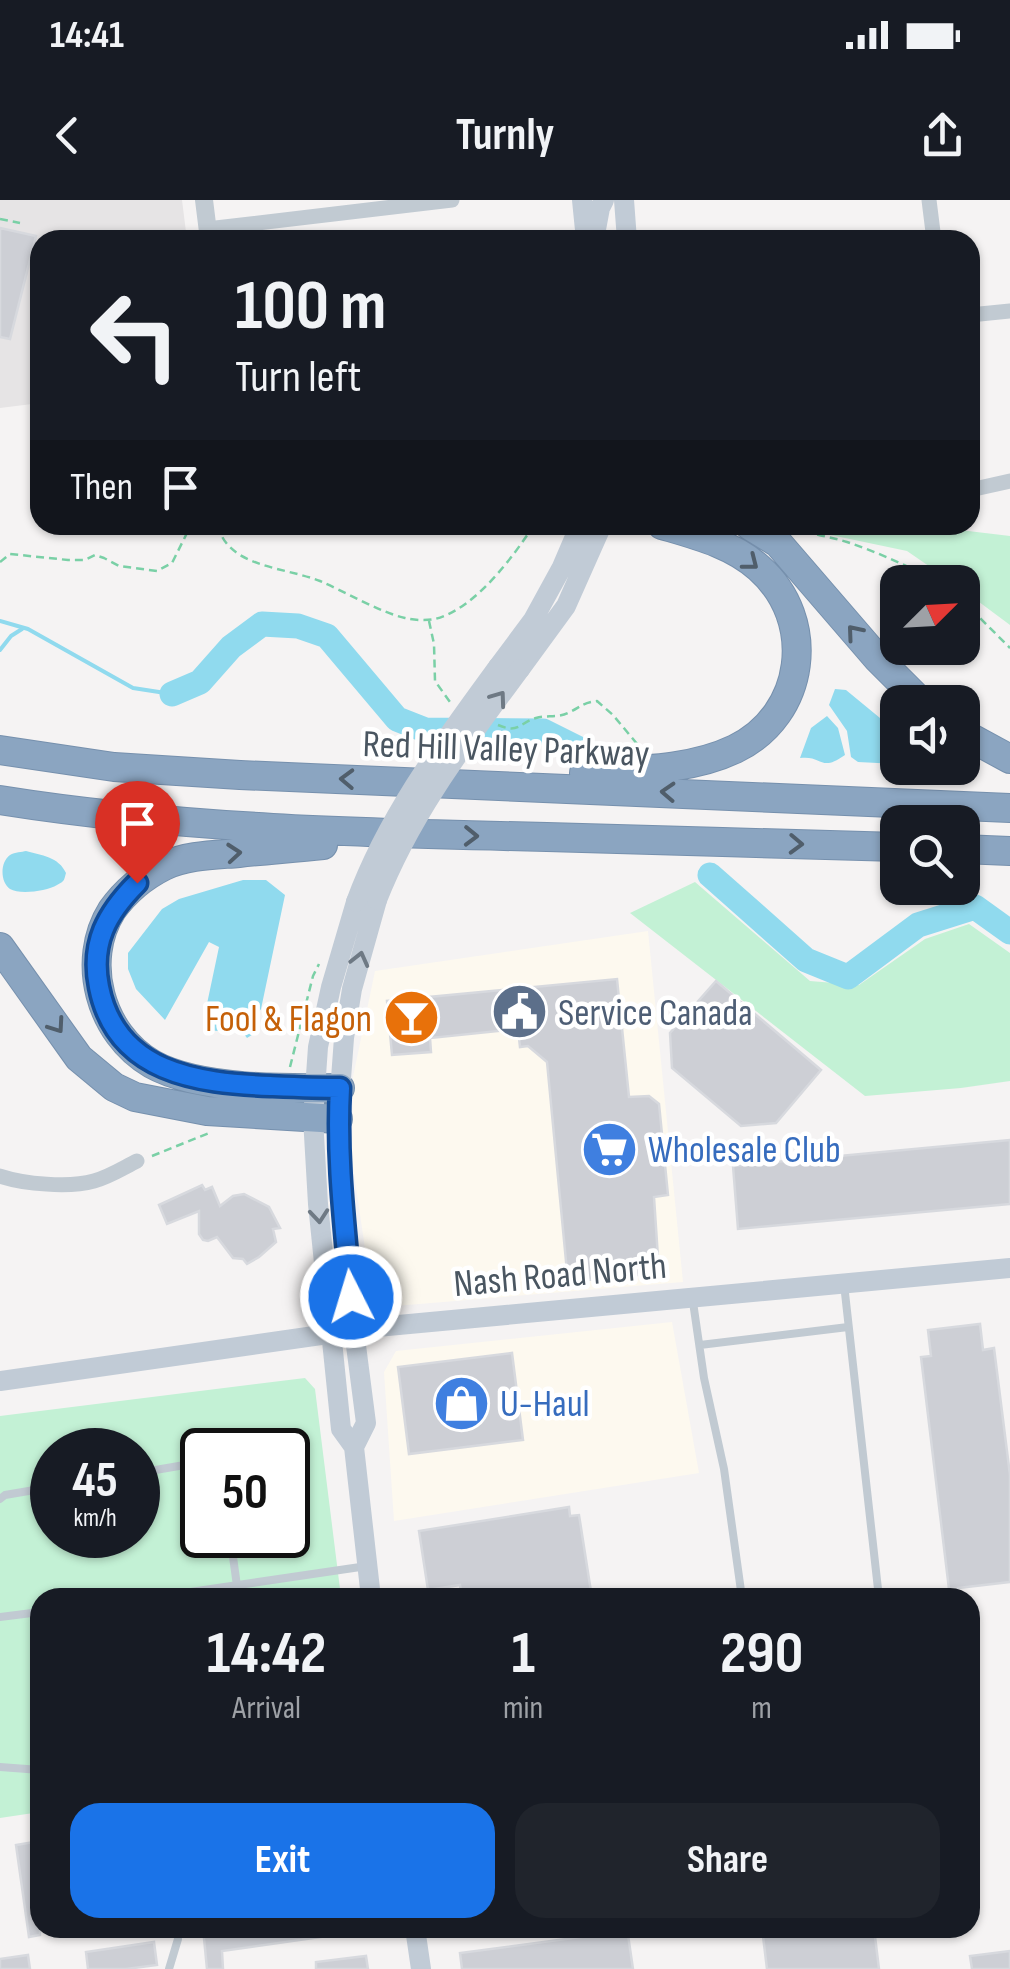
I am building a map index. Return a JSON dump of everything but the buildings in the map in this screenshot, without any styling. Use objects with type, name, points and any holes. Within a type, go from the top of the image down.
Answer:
[{"type":"highway","points":[[514,785],[556,775],[660,768],[716,757],[761,732],[786,700],[796,672],[796,634],[778,590],[762,570],[740,554],[692,535]]},
{"type":"highway","points":[[764,535],[778,544],[904,685]]},
{"type":"highway","points":[[980,743],[1010,759]]},
{"type":"highway","name":"Red Hill Valley Parkway","points":[[0,750],[114,767],[240,775],[1010,808]]},
{"type":"highway","points":[[0,800],[199,825],[373,834],[880,847]]},
{"type":"highway","points":[[328,1088],[236,1085],[171,1072],[151,1063],[134,1050],[108,1018],[96,976],[98,947],[113,909],[137,883],[177,861],[326,845],[373,834]]},
{"type":"highway","points":[[980,849],[1010,850]]},
{"type":"highway","points":[[0,946],[79,1058],[114,1086],[135,1097],[207,1111],[326,1119]]},
{"type":"main road","points":[[582,200],[585,230]]},
{"type":"main road","points":[[596,230],[604,200]]},
{"type":"main road","points":[[624,200],[627,230]]},
{"type":"main road","points":[[354,1447],[366,1423],[326,1119],[328,1088],[318,1046],[332,987],[396,816],[533,620],[576,535]]},
{"type":"main road","points":[[367,901],[426,802],[566,606],[598,535]]},
{"type":"main road","points":[[326,1119],[314,1148],[330,1333],[340,1429],[354,1447],[370,1588]]},
{"type":"main road","name":"Nash Road North","points":[[0,1382],[354,1330],[1010,1268]]},
{"type":"main road","points":[[416,1938],[421,1969]]},
{"type":"street","points":[[204,200],[207,230]]},
{"type":"street","points":[[243,230],[452,200]]},
{"type":"street","points":[[930,200],[933,230]]},
{"type":"street","points":[[980,313],[1010,310]]},
{"type":"street","points":[[980,488],[1010,480]]},
{"type":"street","points":[[0,1176],[17,1182],[74,1184],[95,1181],[137,1161]]},
{"type":"lane","points":[[844,1283],[878,1588]]},
{"type":"lane","points":[[692,1297],[704,1378],[724,1469],[741,1588]]},
{"type":"lane","points":[[700,1345],[848,1327]]},
{"type":"lane","points":[[0,1499],[30,1491]]},
{"type":"lane","points":[[234,1558],[238,1586]]},
{"type":"lane","points":[[227,1588],[367,1566]]},
{"type":"lane","points":[[0,1617],[30,1613]]},
{"type":"lane","points":[[0,1767],[30,1769]]},
{"type":"lane","points":[[169,1969],[178,1938]]},
{"type":"path","points":[[0,218],[20,222]]},
{"type":"path","points":[[0,562],[10,554],[68,560],[95,556],[118,566],[157,571],[172,563],[186,535]]},
{"type":"path","points":[[222,535],[225,543],[241,555],[317,580],[403,618],[422,620],[448,614],[475,595],[527,535]]},
{"type":"path","points":[[815,535],[846,542],[901,565]]},
{"type":"path","points":[[980,618],[1010,648]]},
{"type":"path","points":[[137,1161],[212,1132]]},
{"type":"shaded area","points":[[0,200],[182,200],[186,230],[30,230],[30,404],[0,408]]},
{"type":"shaded area","points":[[648,931],[683,1282],[395,1306],[371,1289],[352,1160],[353,1077],[375,971]]},
{"type":"shaded area","points":[[672,1322],[699,1473],[394,1521],[384,1372],[396,1351]]},
{"type":"green space","points":[[980,532],[1010,536],[1010,625],[980,603],[980,565],[927,565],[907,551],[831,535]]},
{"type":"green space","points":[[695,882],[810,981],[859,985],[925,939],[969,924],[1010,953],[1010,1081],[865,1096],[630,913]]},
{"type":"green space","points":[[305,1378],[315,1389],[340,1588],[30,1588],[30,1814],[0,1818],[0,1416]]},
{"type":"water","points":[[835,689],[846,690],[880,718],[880,763],[858,762],[851,757],[847,731],[829,705]]},
{"type":"water","points":[[827,716],[838,728],[845,755],[831,763],[800,758],[811,728]]},
{"type":"water","points":[[26,851],[59,863],[66,873],[63,881],[34,891],[10,889],[3,877],[4,862],[10,855]]},
{"type":"water","points":[[243,880],[266,880],[285,895],[261,1009],[249,1025],[255,1033],[247,1038],[240,1029],[208,1030],[204,1018],[219,947],[209,942],[165,1020],[136,989],[128,969],[128,953],[162,909],[179,899]]},
{"type":"waterway","points":[[0,621],[28,629],[133,688],[172,694]]},
{"type":"waterway","points":[[172,694],[200,682],[231,647],[262,624],[298,626],[327,636],[397,719],[425,730],[543,731],[585,752]]},
{"type":"waterway","points":[[0,650],[22,629]]},
{"type":"waterway","points":[[710,875],[806,960],[848,977],[918,925],[975,907],[1010,932]]},
{"type":"place","name":"Service Canada","points":[[519,1012]]},
{"type":"place","name":"Fool & Flagon","points":[[411,1018]]},
{"type":"place","name":"Wholesale Club","points":[[609,1149]]},
{"type":"place","name":"U-Haul","points":[[461,1403]]},
{"type":"route","points":[[137,883],[113,909],[98,947],[96,976],[108,1018],[134,1050],[171,1072],[236,1085],[340,1088],[340,1164],[351,1297]]}]
